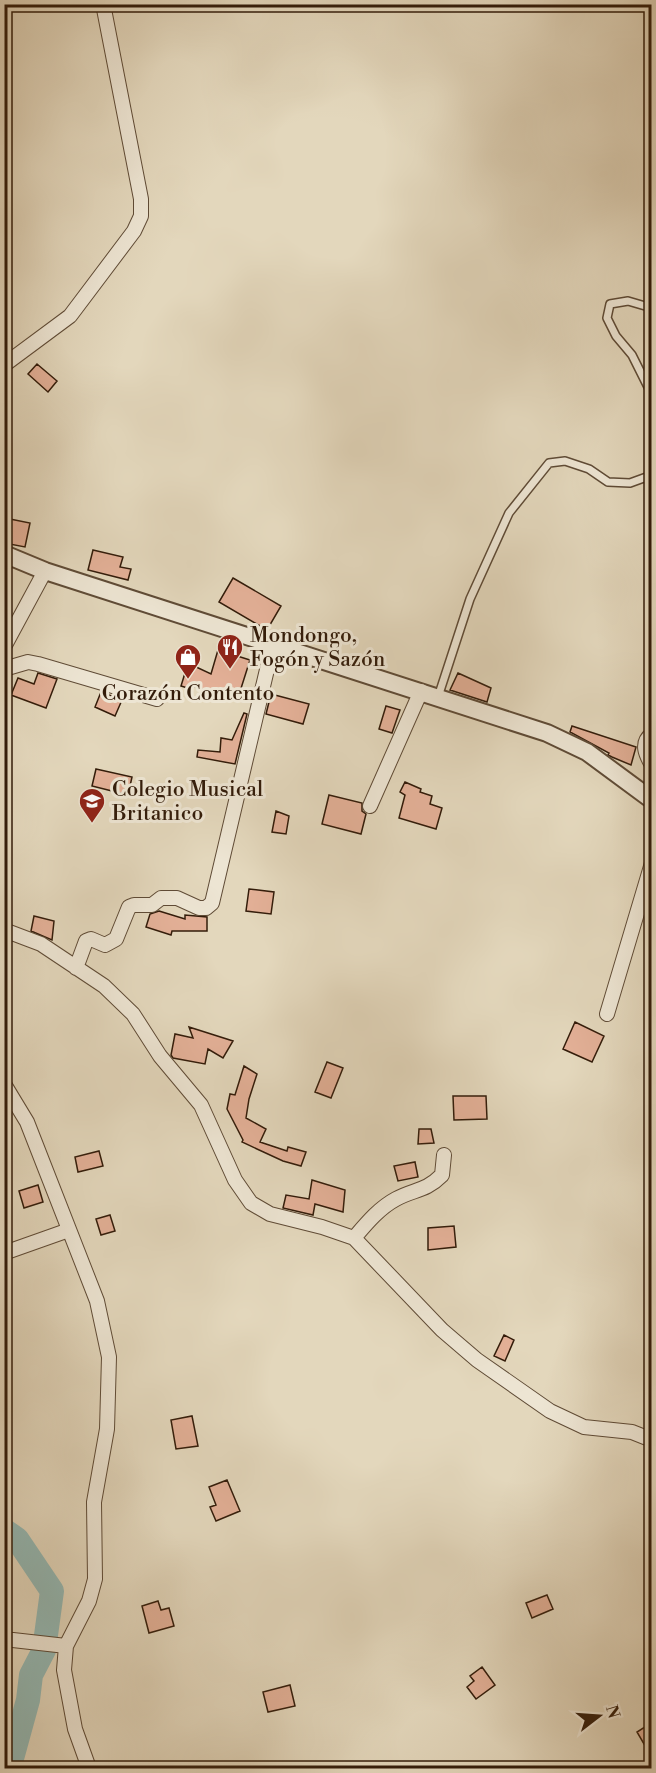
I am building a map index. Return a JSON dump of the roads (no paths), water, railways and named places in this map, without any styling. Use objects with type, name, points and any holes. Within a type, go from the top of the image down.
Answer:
[{"type":"street","points":[[4,364],[70,316],[134,231],[141,216],[141,199],[103,4]]},
{"type":"street","points":[[4,554],[45,571],[548,733],[587,752],[651,800]]},
{"type":"street","points":[[4,647],[45,571]]},
{"type":"street","points":[[76,968],[86,941],[91,939],[105,945],[116,939],[129,907],[152,905],[161,898],[177,898],[199,908],[206,908],[212,903],[273,644]]},
{"type":"street","points":[[4,669],[28,662],[38,663],[157,699]]},
{"type":"street","points":[[370,806],[421,691]]},
{"type":"street","points":[[651,734],[645,746],[651,765]]},
{"type":"street","points":[[607,1014],[651,863]]},
{"type":"street","points":[[4,930],[41,944],[104,986],[133,1014],[160,1056],[201,1106],[235,1180],[251,1203],[270,1214],[354,1238],[442,1330],[477,1360],[550,1411],[584,1427],[632,1432],[651,1440]]},
{"type":"street","points":[[4,1084],[27,1122],[97,1301],[109,1358],[107,1430],[94,1502],[95,1579],[89,1601],[60,1646],[75,1729],[89,1768]]},
{"type":"street","points":[[354,1238],[375,1215],[395,1199],[432,1185],[442,1176],[444,1155]]},
{"type":"street","points":[[4,1253],[69,1230]]},
{"type":"street","points":[[4,1639],[60,1646]]},
{"type":"lane","points":[[651,308],[628,301],[610,304],[607,318],[616,336],[632,355],[651,395]]},
{"type":"lane","points":[[438,697],[470,599],[504,524],[549,463],[565,461],[589,469],[608,482],[630,483],[651,475]]},
{"type":"waterway","points":[[4,1530],[17,1539],[52,1591],[44,1650],[31,1675],[28,1700],[11,1762],[4,1766]]},
{"type":"place","name":"Mondongo, Fogón y Sazón","points":[[230,670]]},
{"type":"place","name":"Corazón Contento","points":[[188,680]]},
{"type":"place","name":"Colegio Musical Britanico","points":[[92,824]]}]
